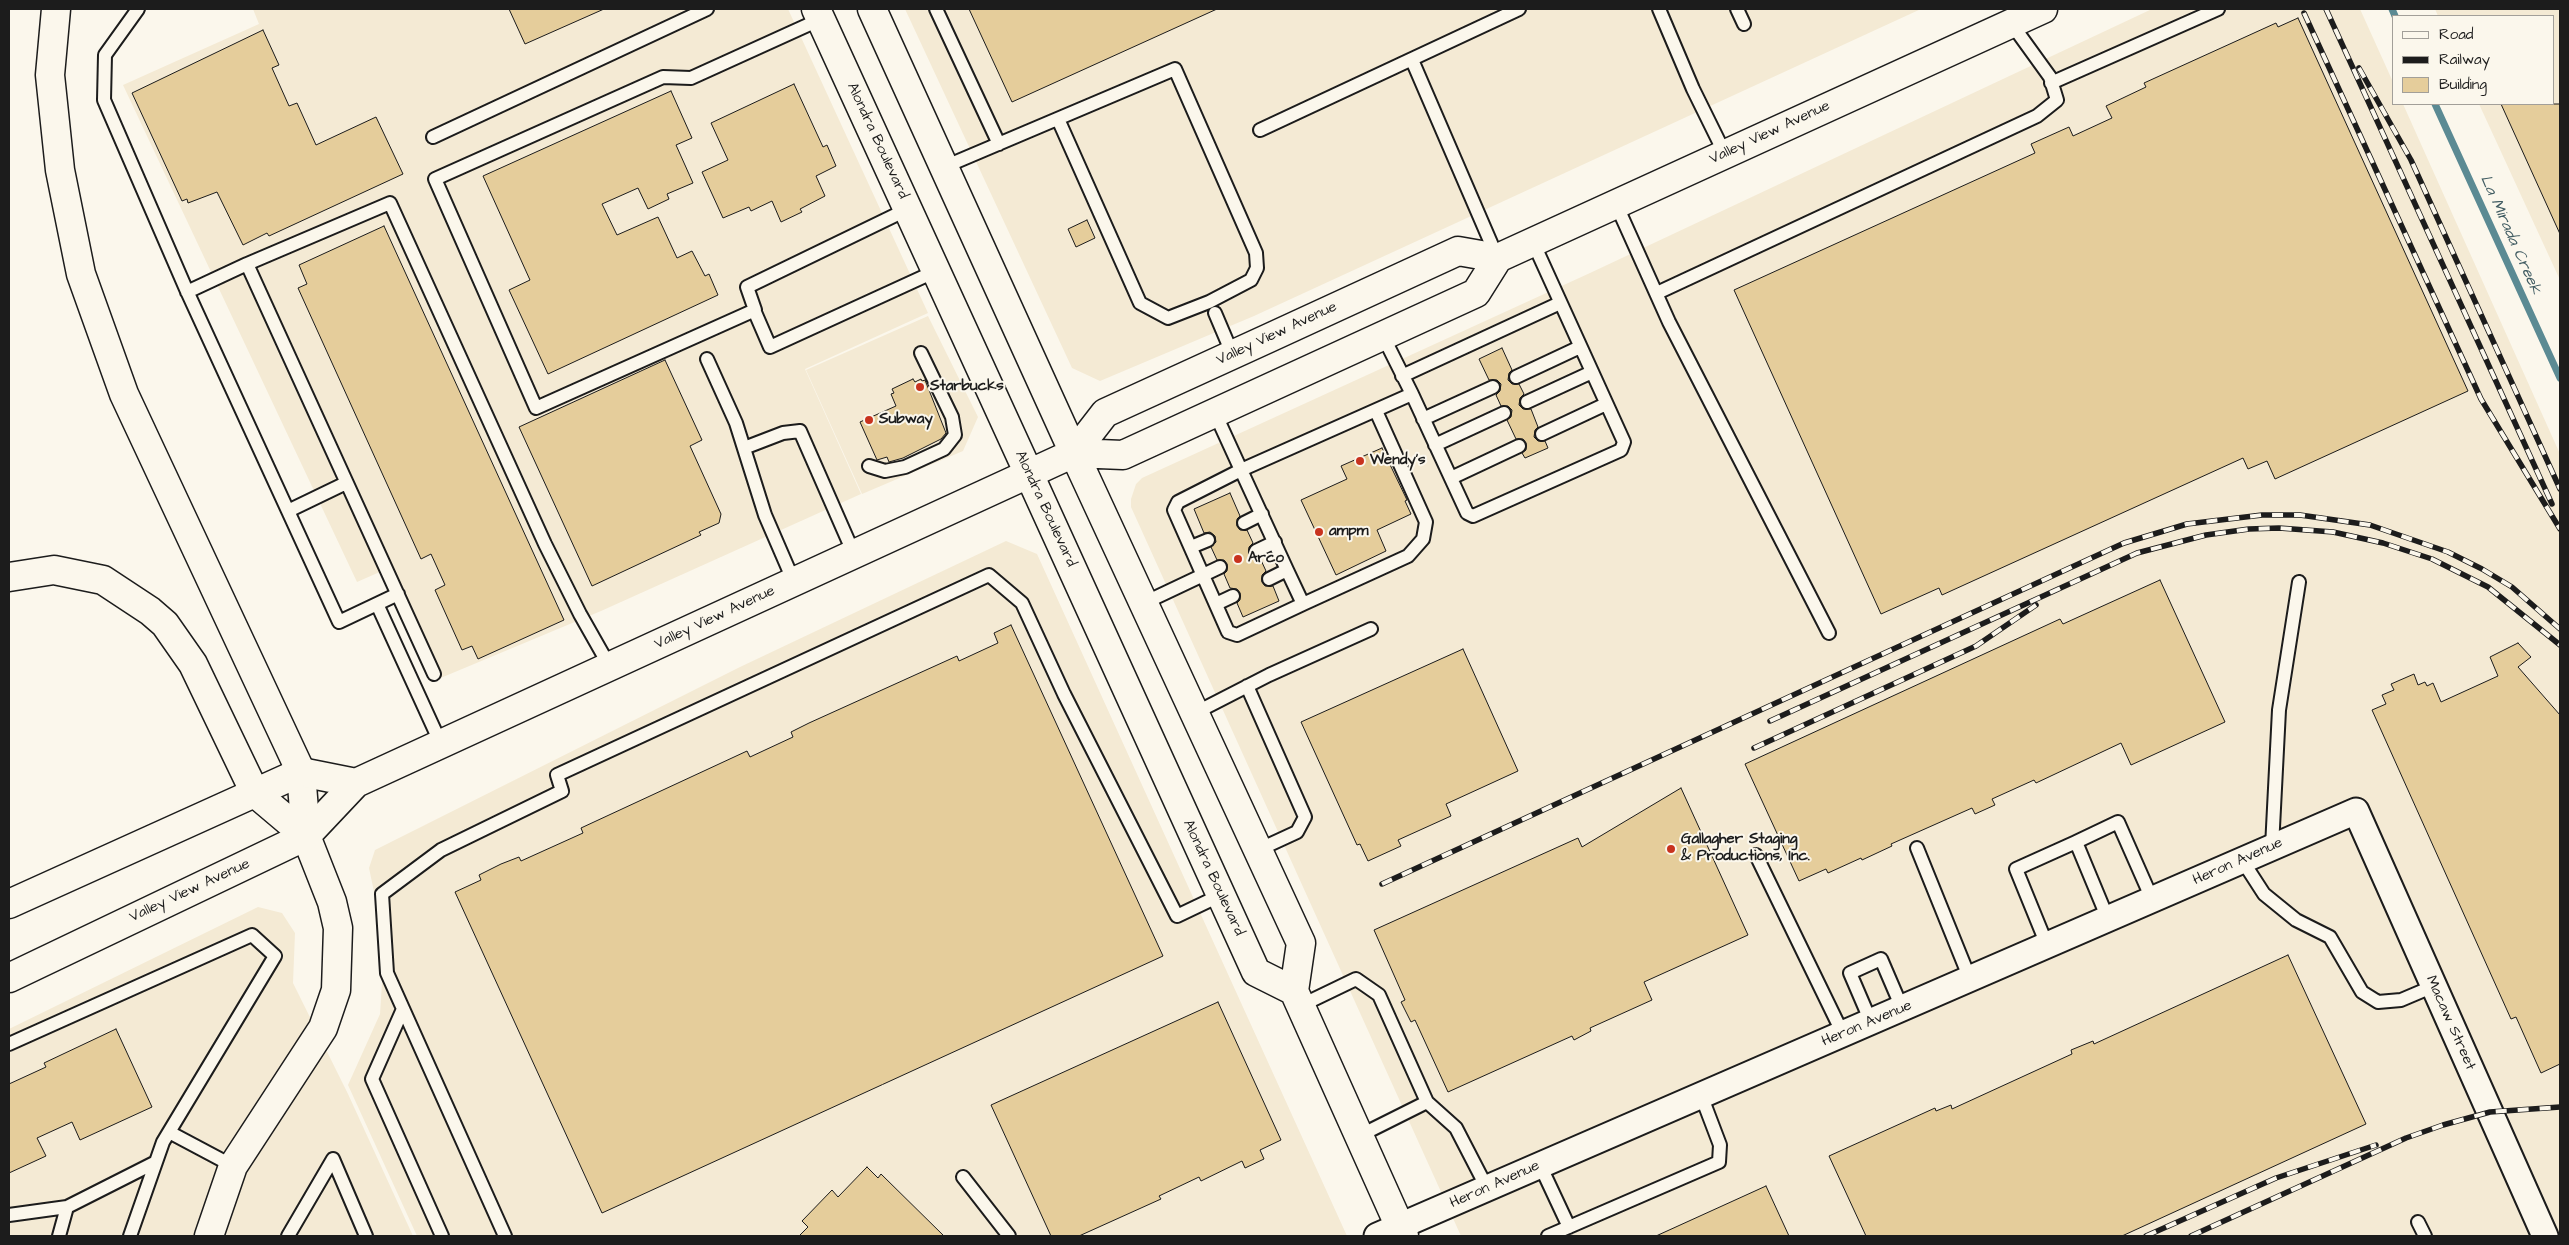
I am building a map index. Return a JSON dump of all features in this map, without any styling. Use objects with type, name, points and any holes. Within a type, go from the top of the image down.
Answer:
[{"type":"main road","points":[[56,9],[50,75],[60,170],[81,274],[124,394],[301,772],[306,836],[332,902],[338,928],[336,990],[323,1028],[233,1166],[209,1236]]},
{"type":"main road","points":[[872,9],[1300,943],[1297,998],[1359,1136],[1393,1233]]},
{"type":"main road","name":"Valley View Avenue","points":[[1074,453],[1124,455],[1476,293],[1498,258],[2043,9]]},
{"type":"main road","name":"Alondra Boulevard","points":[[818,14],[1256,972],[1297,998]]},
{"type":"main road","name":"Valley View Avenue","points":[[9,978],[306,836],[356,783],[1074,453],[1105,413],[1458,251],[1498,258]]},
{"type":"main road","points":[[9,578],[54,570],[103,580],[150,610],[165,624],[193,664],[255,793],[306,836]]},
{"type":"main road","points":[[17,900],[301,772],[356,783]]},
{"type":"street","name":"Heron Avenue","points":[[1393,1233],[1487,1188],[2356,810]]},
{"type":"street","name":"Macaw Street","points":[[2356,810],[2545,1236]]},
{"type":"lane","points":[[138,9],[105,55],[104,100],[187,292],[339,622],[398,594]]},
{"type":"lane","points":[[433,138],[707,9]]},
{"type":"lane","points":[[936,9],[999,144]]},
{"type":"lane","points":[[1260,130],[1519,9]]},
{"type":"lane","points":[[1659,9],[1693,89],[1725,154]]},
{"type":"lane","points":[[1737,9],[1744,24]]},
{"type":"lane","points":[[2051,83],[2218,9]]},
{"type":"lane","points":[[754,310],[536,408],[435,179],[663,77],[691,78],[818,14]]},
{"type":"lane","points":[[1656,293],[2037,116],[2056,100],[2051,83],[2012,23]]},
{"type":"lane","points":[[1412,60],[1498,258]]},
{"type":"lane","points":[[944,167],[1175,68],[1256,253],[1257,268],[1251,280],[1209,302],[1168,318],[1140,303],[1058,119]]},
{"type":"lane","points":[[187,292],[247,264],[390,203],[545,544],[580,614],[610,667]]},
{"type":"lane","points":[[1616,204],[1656,293],[1829,633]]},
{"type":"lane","points":[[908,209],[747,287],[754,310],[770,347],[936,271]]},
{"type":"lane","points":[[1383,336],[1467,513],[1473,516],[1622,450],[1624,442],[1533,242]]},
{"type":"lane","points":[[247,264],[434,674]]},
{"type":"lane","points":[[1402,376],[1560,303]]},
{"type":"lane","points":[[1215,314],[1229,346]]},
{"type":"lane","points":[[1516,377],[1580,348]]},
{"type":"lane","points":[[869,466],[885,471],[905,467],[944,449],[955,435],[952,417],[922,353]]},
{"type":"lane","points":[[707,358],[736,423],[765,515],[794,582]]},
{"type":"lane","points":[[1527,402],[1592,372]]},
{"type":"lane","points":[[1423,419],[1493,388]]},
{"type":"lane","points":[[1376,411],[1426,522],[1423,539],[1408,556],[1237,635],[1228,632],[1174,510],[1178,502],[1241,470],[1412,394]]},
{"type":"lane","points":[[1542,434],[1606,404]]},
{"type":"lane","points":[[1215,413],[1304,604]]},
{"type":"lane","points":[[1435,445],[1504,413]]},
{"type":"lane","points":[[744,448],[783,433],[800,431],[854,554]]},
{"type":"lane","points":[[1451,478],[1519,446]]},
{"type":"lane","points":[[288,511],[346,483]]},
{"type":"lane","points":[[1244,523],[1262,514]]},
{"type":"lane","points":[[1191,547],[1208,540]]},
{"type":"lane","points":[[1256,551],[1275,542]]},
{"type":"lane","points":[[1144,603],[1220,567]]},
{"type":"lane","points":[[1269,579],[1287,570]]},
{"type":"lane","points":[[505,1236],[387,973],[382,894],[441,850],[562,791],[557,775],[989,575],[1022,603],[1064,694],[1177,916],[1221,895]]},
{"type":"lane","points":[[2272,847],[2279,710],[2299,582]]},
{"type":"lane","points":[[1216,604],[1234,596]]},
{"type":"lane","points":[[376,604],[441,744]]},
{"type":"lane","points":[[1195,712],[1371,629]]},
{"type":"lane","points":[[1247,686],[1305,817],[1297,832],[1258,850]]},
{"type":"lane","points":[[2047,945],[2016,869],[2118,822],[2152,899]]},
{"type":"lane","points":[[2076,842],[2108,919]]},
{"type":"lane","points":[[1917,848],[1970,979]]},
{"type":"lane","points":[[1756,855],[1843,1034]]},
{"type":"lane","points":[[2242,860],[2264,894],[2296,920],[2330,937],[2362,992],[2378,1002],[2401,1000],[2434,986]]},
{"type":"lane","points":[[9,1044],[252,935],[275,956],[169,1132],[156,1162],[130,1236]]},
{"type":"lane","points":[[1871,1022],[1850,973],[1881,959],[1902,1008]]},
{"type":"lane","points":[[1297,998],[1356,979],[1379,995],[1427,1102],[1456,1128],[1487,1188]]},
{"type":"lane","points":[[403,1009],[372,1079],[442,1236]]},
{"type":"lane","points":[[1548,1236],[1719,1162],[1720,1145],[1701,1095]]},
{"type":"lane","points":[[1359,1136],[1427,1102]]},
{"type":"lane","points":[[169,1132],[233,1166]]},
{"type":"lane","points":[[288,1236],[333,1159],[366,1236]]},
{"type":"lane","points":[[9,1215],[67,1207],[156,1162]]},
{"type":"lane","points":[[1540,1165],[1569,1227]]},
{"type":"lane","points":[[963,1177],[1009,1236]]},
{"type":"lane","points":[[59,1236],[67,1207]]},
{"type":"lane","points":[[2418,1222],[2425,1236]]},
{"type":"shaded area","points":[[253,9],[788,9],[928,313],[805,369],[861,494],[601,611],[431,682],[382,571],[357,582],[123,85],[259,24]]},
{"type":"shaded area","points":[[905,9],[1921,9],[1254,316],[1100,381],[1072,368]]},
{"type":"shaded area","points":[[2152,9],[2360,9],[2392,80],[2392,105],[2403,105],[2560,454],[2560,1236],[1461,1236],[1131,507],[1131,499],[1136,484],[1142,478],[1590,273]]},
{"type":"shaded area","points":[[2435,9],[2560,9],[2560,280],[2479,105],[2554,105],[2554,15],[2438,15]]},
{"type":"shaded area","points":[[928,316],[978,417],[963,451],[862,494],[806,370]]},
{"type":"shaded area","points":[[1006,541],[1037,554],[1347,1236],[417,1236],[348,1085],[380,1014],[383,967],[380,920],[369,868],[375,850],[740,667]]},
{"type":"shaded area","points":[[258,907],[282,913],[295,933],[293,983],[348,1094],[413,1236],[9,1236],[9,1029]]},
{"type":"building","points":[[509,9],[604,9],[525,44]]},
{"type":"building","points":[[969,9],[1217,9],[1012,102]]},
{"type":"building","points":[[2298,18],[2468,391],[2275,479],[2267,461],[2248,469],[2243,458],[1942,595],[1939,588],[1881,614],[1734,290],[2035,153],[2031,144],[2069,127],[2073,136],[2112,118],[2106,106],[2146,87],[2144,83],[2276,23],[2278,27]]},
{"type":"building","points":[[263,30],[279,65],[272,68],[289,106],[297,103],[316,145],[376,117],[403,174],[269,236],[267,233],[243,245],[217,192],[188,203],[187,199],[182,201],[132,93]]},
{"type":"building","points":[[794,84],[823,147],[827,145],[836,166],[816,176],[825,196],[800,209],[802,212],[781,222],[772,201],[751,211],[749,207],[723,218],[702,172],[728,160],[711,123]]},
{"type":"building","points":[[671,91],[692,138],[676,145],[693,183],[667,194],[669,199],[648,209],[638,188],[602,204],[617,235],[658,217],[677,258],[692,251],[705,276],[709,274],[718,295],[548,374],[509,290],[530,280],[483,176]]},
{"type":"building","points":[[2560,104],[2560,234],[2501,105]]},
{"type":"building","points":[[1087,220],[1095,238],[1076,247],[1068,229]]},
{"type":"building","points":[[384,226],[564,620],[478,659],[472,646],[462,650],[435,590],[445,585],[431,554],[421,559],[298,288],[307,284],[299,265]]},
{"type":"building","points":[[1502,348],[1512,370],[1509,373],[1508,380],[1512,384],[1519,384],[1524,394],[1520,398],[1519,405],[1523,409],[1531,409],[1538,427],[1535,430],[1534,437],[1538,441],[1545,441],[1548,448],[1525,458],[1522,453],[1526,450],[1526,443],[1523,439],[1516,439],[1507,420],[1511,417],[1512,410],[1508,406],[1501,406],[1496,395],[1500,391],[1501,384],[1497,380],[1489,380],[1479,359]]},
{"type":"building","points":[[665,360],[702,440],[690,446],[721,514],[719,523],[699,532],[701,535],[592,586],[519,427]]},
{"type":"building","points":[[913,379],[915,382],[921,379],[922,381],[925,380],[946,433],[941,439],[903,458],[889,462],[887,457],[877,460],[860,422],[896,406],[891,394],[894,393],[892,389]]},
{"type":"building","points":[[1382,448],[1407,500],[1405,501],[1411,514],[1377,530],[1386,551],[1336,575],[1301,500],[1347,479],[1341,466]]},
{"type":"building","name":"Arco","points":[[1230,493],[1240,516],[1237,519],[1237,526],[1240,530],[1247,530],[1253,543],[1249,547],[1249,554],[1252,558],[1260,558],[1266,571],[1262,575],[1262,582],[1265,586],[1273,586],[1279,601],[1243,617],[1237,603],[1240,600],[1240,593],[1237,589],[1230,588],[1224,574],[1227,571],[1227,564],[1224,560],[1217,560],[1211,547],[1216,542],[1215,536],[1210,532],[1204,533],[1194,509]]},
{"type":"building","points":[[2160,580],[2225,722],[2131,765],[2121,743],[2036,783],[2034,780],[1992,799],[1995,805],[1975,814],[1972,808],[1891,844],[1892,846],[1862,860],[1861,858],[1828,873],[1826,869],[1799,881],[1745,764],[2060,619],[2063,624]]},
{"type":"building","points":[[1011,625],[1163,956],[602,1213],[455,892],[481,880],[479,875],[501,864],[519,857],[521,861],[583,833],[581,828],[747,751],[750,757],[793,737],[791,732],[809,723],[957,656],[959,661],[998,643],[994,633]]},
{"type":"building","points":[[2518,643],[2531,657],[2518,667],[2560,715],[2560,1064],[2541,1073],[2516,1017],[2511,1019],[2372,710],[2386,704],[2382,695],[2394,690],[2391,684],[2414,674],[2418,685],[2425,682],[2427,686],[2433,683],[2441,702],[2498,676],[2490,657]]},
{"type":"building","points":[[1463,649],[1518,771],[1446,804],[1451,816],[1398,840],[1401,846],[1368,861],[1360,844],[1357,845],[1301,722]]},
{"type":"building","points":[[1681,788],[1748,935],[1644,982],[1652,1000],[1590,1028],[1591,1031],[1574,1040],[1572,1036],[1448,1092],[1415,1020],[1411,1022],[1401,1002],[1405,1000],[1374,930],[1578,838],[1582,847]]},
{"type":"building","points":[[2288,955],[2366,1124],[2122,1236],[1866,1236],[1829,1156],[1935,1108],[1936,1111],[1951,1105],[1952,1109],[2072,1054],[2071,1050],[2093,1041],[2094,1044]]},
{"type":"building","points":[[1218,1002],[1281,1140],[1260,1150],[1264,1159],[1245,1168],[1242,1161],[1201,1181],[1199,1177],[1159,1196],[1161,1199],[1079,1236],[1051,1236],[991,1105]]},
{"type":"building","points":[[116,1029],[152,1107],[80,1140],[72,1122],[37,1138],[46,1156],[9,1173],[9,1084],[46,1067],[44,1063]]},
{"type":"building","points":[[867,1167],[878,1178],[881,1174],[944,1236],[799,1236],[808,1227],[802,1221],[832,1190],[838,1197]]},
{"type":"building","points":[[1766,1186],[1789,1236],[1656,1236]]},
{"type":"waterway","name":"La Mirada Creek","points":[[2392,9],[2395,15]]},
{"type":"waterway","name":"La Mirada Creek","points":[[2435,105],[2560,378]]},
{"type":"railway","points":[[2326,9],[2552,504]]},
{"type":"railway","points":[[2304,13],[2481,399],[2560,529]]},
{"type":"railway","points":[[2359,68],[2411,160],[2560,489]]},
{"type":"railway","points":[[1382,884],[2124,543],[2187,524],[2262,515],[2300,515],[2370,525],[2448,552],[2482,569],[2512,587],[2560,629]]},
{"type":"railway","points":[[1770,721],[2137,553],[2206,535],[2249,529],[2279,528],[2333,532],[2383,543],[2432,559],[2488,587],[2560,645]]},
{"type":"railway","points":[[1754,748],[1976,646],[2036,605]]},
{"type":"railway","points":[[2191,1236],[2406,1138],[2443,1125],[2490,1112],[2560,1107]]},
{"type":"railway","points":[[2146,1236],[2276,1178],[2376,1145]]},
{"type":"place","name":"Starbucks","points":[[920,387]]},
{"type":"place","name":"Subway","points":[[869,420]]},
{"type":"place","name":"Wendy's","points":[[1360,461]]},
{"type":"place","name":"ampm","points":[[1319,532]]},
{"type":"place","name":"Arco","points":[[1238,559]]},
{"type":"place","name":"Gallagher Staging & Productions, Inc.","points":[[1671,849]]}]
